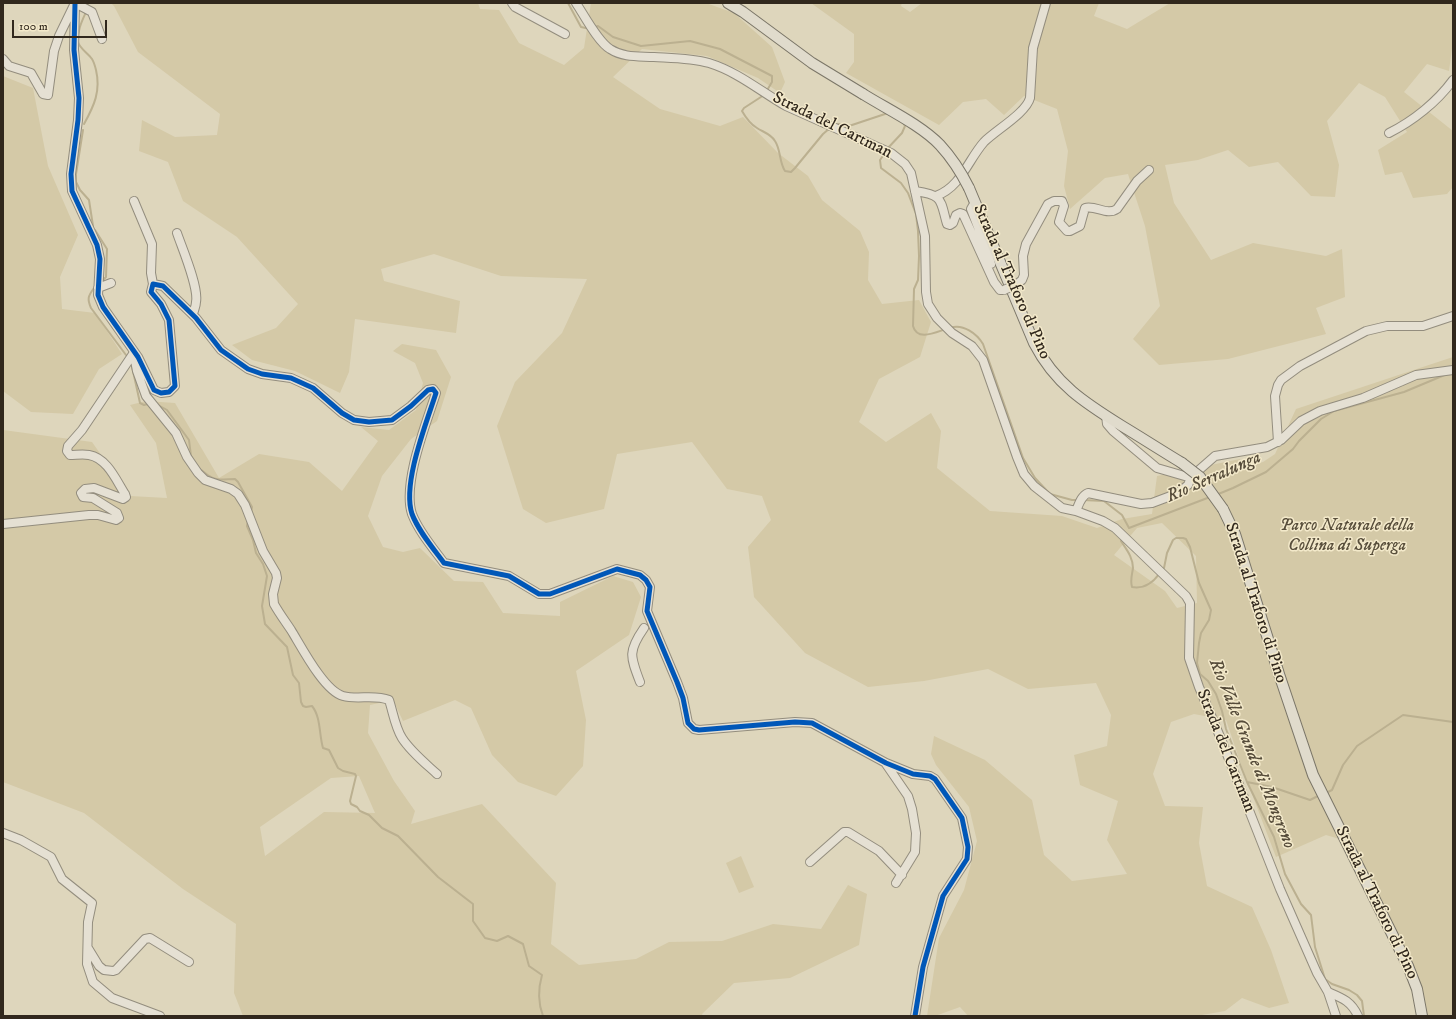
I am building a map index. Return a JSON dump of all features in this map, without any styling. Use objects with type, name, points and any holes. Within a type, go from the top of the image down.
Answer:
[{"type":"main road","name":"Strada al Traforo di Pino","points":[[728,3],[743,12],[825,71],[914,125],[939,145],[958,168],[969,188],[1042,357],[1062,383],[1074,395],[1182,463],[1200,478],[1223,509],[1235,534],[1279,674],[1313,775],[1408,966],[1417,989],[1422,1016]]},
{"type":"street","points":[[75,3],[92,12],[102,39]]},
{"type":"street","points":[[3,59],[9,66],[31,73],[43,94],[48,95],[54,51],[58,36],[75,3]]},
{"type":"street","points":[[75,3],[74,50],[78,98],[78,120],[71,174],[72,191],[97,245],[100,259],[98,295],[103,307],[133,352],[138,357],[154,390],[161,393],[169,392],[175,386],[168,320],[161,304],[151,292],[153,284],[151,273],[152,244],[134,200]]},
{"type":"street","points":[[512,3],[515,7],[565,34]]},
{"type":"street","name":"Strada del Cartman","points":[[576,3],[596,33],[610,49],[624,56],[676,58],[707,62],[726,69],[754,85],[771,97],[820,122],[891,153],[905,164],[911,173],[925,236],[926,292],[928,304],[937,318],[952,333],[972,346],[983,360],[1016,457],[1024,474],[1034,486],[1062,508],[1079,504],[1115,528],[1186,596],[1190,603],[1189,658],[1196,680],[1280,889],[1317,973],[1328,992],[1336,1016]]},
{"type":"street","points":[[915,191],[936,196],[942,194],[957,181],[985,141],[1029,104],[1032,52],[1046,3]]},
{"type":"street","points":[[1389,133],[1401,127],[1434,101],[1453,80]]},
{"type":"street","points":[[936,196],[940,200],[947,224],[950,225],[953,223],[956,215],[958,214],[963,214],[966,217],[994,282],[1000,290],[1004,290],[1022,280],[1024,275],[1023,256],[1026,244],[1048,204],[1054,201],[1062,201],[1064,206],[1059,222],[1067,231],[1070,231],[1080,226],[1085,208],[1090,207],[1109,212],[1117,209],[1137,181],[1149,170]]},
{"type":"street","points":[[975,202],[971,209],[988,253],[994,282]]},
{"type":"street","points":[[177,233],[191,273],[197,296],[193,314]]},
{"type":"street","points":[[98,288],[111,283]]},
{"type":"street","points":[[153,284],[163,286],[193,314],[221,350],[248,369],[262,374],[291,378],[313,388],[342,414],[354,420],[369,422],[392,420],[411,406],[428,390],[433,389],[436,393],[412,471],[410,499],[412,514],[422,533],[444,563],[508,576],[539,594],[550,594],[617,569],[640,575],[646,580],[650,587],[647,611],[683,698],[686,719],[694,729],[703,730],[802,721],[820,726],[886,763],[913,774],[930,776],[935,779],[962,818],[968,846],[966,858],[943,896],[923,967],[915,1016]]},
{"type":"street","points":[[1278,442],[1275,396],[1278,385],[1281,380],[1300,366],[1366,331],[1387,326],[1423,326],[1453,316]]},
{"type":"street","points":[[3,524],[89,515],[98,515],[116,520],[119,518],[117,513],[93,498],[83,496],[81,493],[85,489],[94,488],[123,499],[126,497],[105,464],[100,459],[89,455],[70,455],[67,451],[68,446],[82,430],[133,352]]},
{"type":"street","points":[[133,352],[137,371],[146,396],[176,432],[187,457],[198,473],[205,480],[231,489],[238,494],[245,505],[263,551],[276,573],[277,578],[273,594],[274,604],[305,654],[329,687],[336,693],[350,697],[378,697],[389,700],[403,739],[437,774]]},
{"type":"street","name":"Strada del Cartman","points":[[1079,504],[1084,494],[1088,493],[1141,504],[1152,503],[1176,494],[1188,486],[1190,480],[1215,456],[1267,448],[1278,442],[1301,421],[1320,411],[1363,398],[1416,375],[1453,370]]},
{"type":"street","points":[[1106,416],[1107,424],[1113,432],[1157,468],[1188,477],[1190,480]]},
{"type":"street","points":[[640,682],[632,663],[631,656],[635,642],[650,617]]},
{"type":"street","points":[[886,763],[908,796],[916,833],[915,852],[896,883]]},
{"type":"street","points":[[810,862],[844,832],[848,832],[879,851],[902,875]]},
{"type":"street","points":[[3,833],[21,840],[51,857],[62,879],[92,903],[88,922],[87,964],[93,982],[112,998],[160,1016]]},
{"type":"street","points":[[88,948],[99,966],[108,971],[116,970],[145,939],[150,938],[189,962]]},
{"type":"street","points":[[1328,992],[1344,999],[1354,1007],[1358,1016]]},
{"type":"green space","name":"Parco Naturale della Collina di Superga","points":[[111,3],[478,3],[480,9],[499,10],[519,43],[564,65],[584,48],[591,3],[706,3],[734,13],[772,47],[785,82],[780,93],[758,78],[707,56],[642,49],[613,77],[660,109],[720,126],[743,117],[778,153],[808,176],[822,200],[860,231],[869,252],[868,280],[882,304],[919,300],[931,322],[920,357],[879,379],[859,422],[886,442],[931,413],[941,431],[937,468],[990,511],[1062,516],[1097,528],[1122,519],[1152,514],[1157,476],[1240,459],[1243,467],[1263,462],[1275,454],[1296,409],[1453,357],[1453,1016],[1424,1016],[1418,977],[1377,899],[1350,842],[1326,835],[1276,857],[1245,776],[1226,720],[1194,714],[1171,722],[1153,774],[1165,806],[1203,807],[1199,843],[1207,886],[1252,907],[1271,950],[1289,1003],[1269,1008],[1242,998],[1225,1011],[1196,1016],[968,1016],[960,1007],[935,1016],[927,1016],[939,938],[964,890],[977,841],[969,807],[936,765],[931,754],[934,736],[985,760],[1032,800],[1044,855],[1072,881],[1127,874],[1107,840],[1118,801],[1080,785],[1074,755],[1107,746],[1111,715],[1096,683],[1028,689],[988,669],[924,681],[868,687],[805,653],[754,597],[748,547],[771,520],[762,496],[727,489],[692,442],[617,454],[604,509],[546,523],[523,509],[497,426],[515,382],[562,333],[587,279],[501,276],[434,254],[381,269],[384,281],[460,301],[456,333],[355,319],[349,372],[340,393],[295,371],[252,360],[232,345],[276,328],[298,304],[237,237],[183,201],[168,162],[139,151],[142,120],[175,137],[217,135],[220,114],[138,52]],"holes":[[[1162,523],[1196,556],[1197,603],[1177,608],[1165,591],[1114,555],[1137,528]]]},
{"type":"green space","points":[[811,3],[902,3],[901,6],[910,12],[922,3],[1099,3],[1094,16],[1127,29],[1170,3],[1453,3],[1453,41],[1449,71],[1427,64],[1404,92],[1453,131],[1453,187],[1447,194],[1413,198],[1402,172],[1385,175],[1378,150],[1407,132],[1385,97],[1359,83],[1327,121],[1339,165],[1335,197],[1311,196],[1278,162],[1249,167],[1228,150],[1198,160],[1165,165],[1174,203],[1211,260],[1253,243],[1326,256],[1342,249],[1345,297],[1316,308],[1326,334],[1228,359],[1159,365],[1133,339],[1160,306],[1145,226],[1128,174],[1105,178],[1070,209],[1064,186],[1068,151],[1057,109],[1024,96],[1004,115],[986,99],[963,102],[939,125],[846,73],[854,62],[854,34]]},
{"type":"green space","points":[[3,76],[33,88],[48,166],[78,235],[60,277],[62,309],[95,313],[122,354],[99,369],[73,414],[31,412],[3,391]]},
{"type":"green space","points":[[402,344],[436,350],[451,377],[437,421],[411,439],[382,476],[368,516],[383,547],[403,552],[420,548],[454,581],[483,582],[503,613],[560,616],[560,602],[613,576],[633,582],[641,597],[629,635],[576,671],[586,720],[583,766],[556,796],[518,782],[492,755],[471,708],[455,700],[403,721],[393,700],[370,705],[368,733],[394,781],[415,811],[411,824],[482,804],[556,883],[551,944],[579,965],[636,959],[669,942],[722,941],[773,924],[821,929],[848,885],[867,894],[859,945],[790,978],[734,983],[702,1014],[703,1016],[243,1016],[234,993],[236,924],[183,889],[84,813],[3,782],[3,430],[92,442],[130,496],[167,498],[156,443],[130,405],[146,401],[175,403],[219,478],[259,454],[309,462],[342,491],[378,441],[361,427],[389,430],[416,410],[423,383],[415,363],[393,351]],"holes":[[[359,776],[375,813],[324,812],[265,856],[260,827],[331,778]]]},
{"type":"green space","points":[[741,856],[754,887],[739,893],[726,863]]},
{"type":"waterway","name":"Rio Valle Grande di Mongreno","points":[[568,3],[581,27],[590,29]]},
{"type":"waterway","points":[[84,124],[94,105],[98,85],[93,61],[80,47],[78,42],[79,30],[86,12]]},
{"type":"waterway","name":"Rio Valle Grande di Mongreno","points":[[594,28],[598,26],[613,37],[641,46],[690,41],[720,49],[772,76],[772,82],[766,92]]},
{"type":"waterway","name":"Rio Valle Grande di Mongreno","points":[[764,95],[744,108],[742,111],[752,125],[773,139],[777,145],[785,171],[791,172],[823,134],[830,128]]},
{"type":"waterway","name":"Rio Valle Grande di Mongreno","points":[[833,125],[839,124],[846,127],[888,113]]},
{"type":"waterway","name":"Rio Valle Grande di Mongreno","points":[[887,149],[902,133],[905,126],[902,121]]},
{"type":"waterway","points":[[83,130],[76,182],[80,190],[89,200],[93,226]]},
{"type":"waterway","name":"Rio Valle Grande di Mongreno","points":[[885,153],[880,160],[881,168],[901,183],[908,193],[916,214],[919,256],[918,280],[914,289],[913,326],[915,331],[922,335],[931,334],[946,329]]},
{"type":"waterway","points":[[95,230],[107,249],[106,277],[102,281]]},
{"type":"waterway","points":[[94,288],[90,293],[89,298],[91,308],[126,355]]},
{"type":"waterway","name":"Rio Valle Grande di Mongreno","points":[[950,328],[965,328],[973,333],[983,344],[1023,458],[1035,478],[1050,494],[1072,500],[1079,500]]},
{"type":"waterway","points":[[131,362],[140,403],[144,405],[148,404]]},
{"type":"waterway","name":"Rio Serralunga","points":[[1216,495],[1266,472],[1293,449],[1321,419],[1334,411],[1404,392],[1447,374]]},
{"type":"waterway","points":[[158,405],[167,410],[189,440],[191,456],[197,466]]},
{"type":"waterway","points":[[199,469],[216,479],[235,479],[252,507],[251,512]]},
{"type":"waterway","name":"Rio Serralunga","points":[[1129,528],[1210,497]]},
{"type":"waterway","name":"Rio Valle Grande di Mongreno","points":[[1083,500],[1104,501],[1122,515],[1129,528]]},
{"type":"waterway","points":[[248,520],[247,526],[253,540],[256,553],[263,564],[267,576],[262,606],[265,624],[287,647],[293,675],[299,683],[301,702],[303,706],[312,706],[317,715],[323,748],[329,750],[338,768],[355,774],[356,776],[350,801],[351,804],[357,807],[360,811],[369,815],[382,828],[398,836],[438,877],[473,904],[473,921],[485,938],[497,941],[508,936],[523,944],[529,966],[542,975],[539,996],[543,1016]]},
{"type":"waterway","name":"Rio Valle Grande di Mongreno","points":[[1162,571],[1167,553],[1173,540],[1176,538],[1186,539],[1190,547],[1199,583],[1211,610],[1209,620],[1201,633],[1199,643],[1197,663],[1200,674],[1208,681],[1216,694],[1226,729],[1247,782],[1274,837],[1285,874],[1301,904],[1311,915],[1315,947],[1325,979],[1332,984],[1349,990],[1357,995],[1362,1001],[1364,1016]]},
{"type":"waterway","name":"Rio Valle Grande di Mongreno","points":[[1122,539],[1121,541],[1129,553],[1133,564],[1131,580],[1132,587],[1147,585],[1154,581],[1159,574]]},
{"type":"waterway","points":[[1326,793],[1332,790],[1343,765],[1357,746],[1403,715],[1453,722]]},
{"type":"waterway","points":[[1247,782],[1272,787],[1310,800],[1320,795]]},
{"type":"cycle path","points":[[75,3],[74,50],[79,98],[78,120],[71,174],[72,191],[97,245],[100,259],[98,295],[103,307],[138,357],[154,390],[161,393],[169,392],[175,386],[169,320],[161,304],[151,292],[153,284],[163,286],[196,318],[221,350],[248,369],[262,374],[291,378],[313,388],[342,413],[354,420],[369,422],[392,420],[411,406],[428,390],[433,389],[436,393],[416,454],[410,487],[410,501],[412,514],[418,527],[444,563],[509,576],[539,594],[550,594],[617,569],[640,575],[646,580],[650,587],[647,611],[683,698],[688,723],[694,729],[699,730],[795,722],[812,723],[886,763],[913,774],[930,776],[935,779],[962,818],[968,847],[967,859],[943,896],[923,967],[915,1016]]}]
